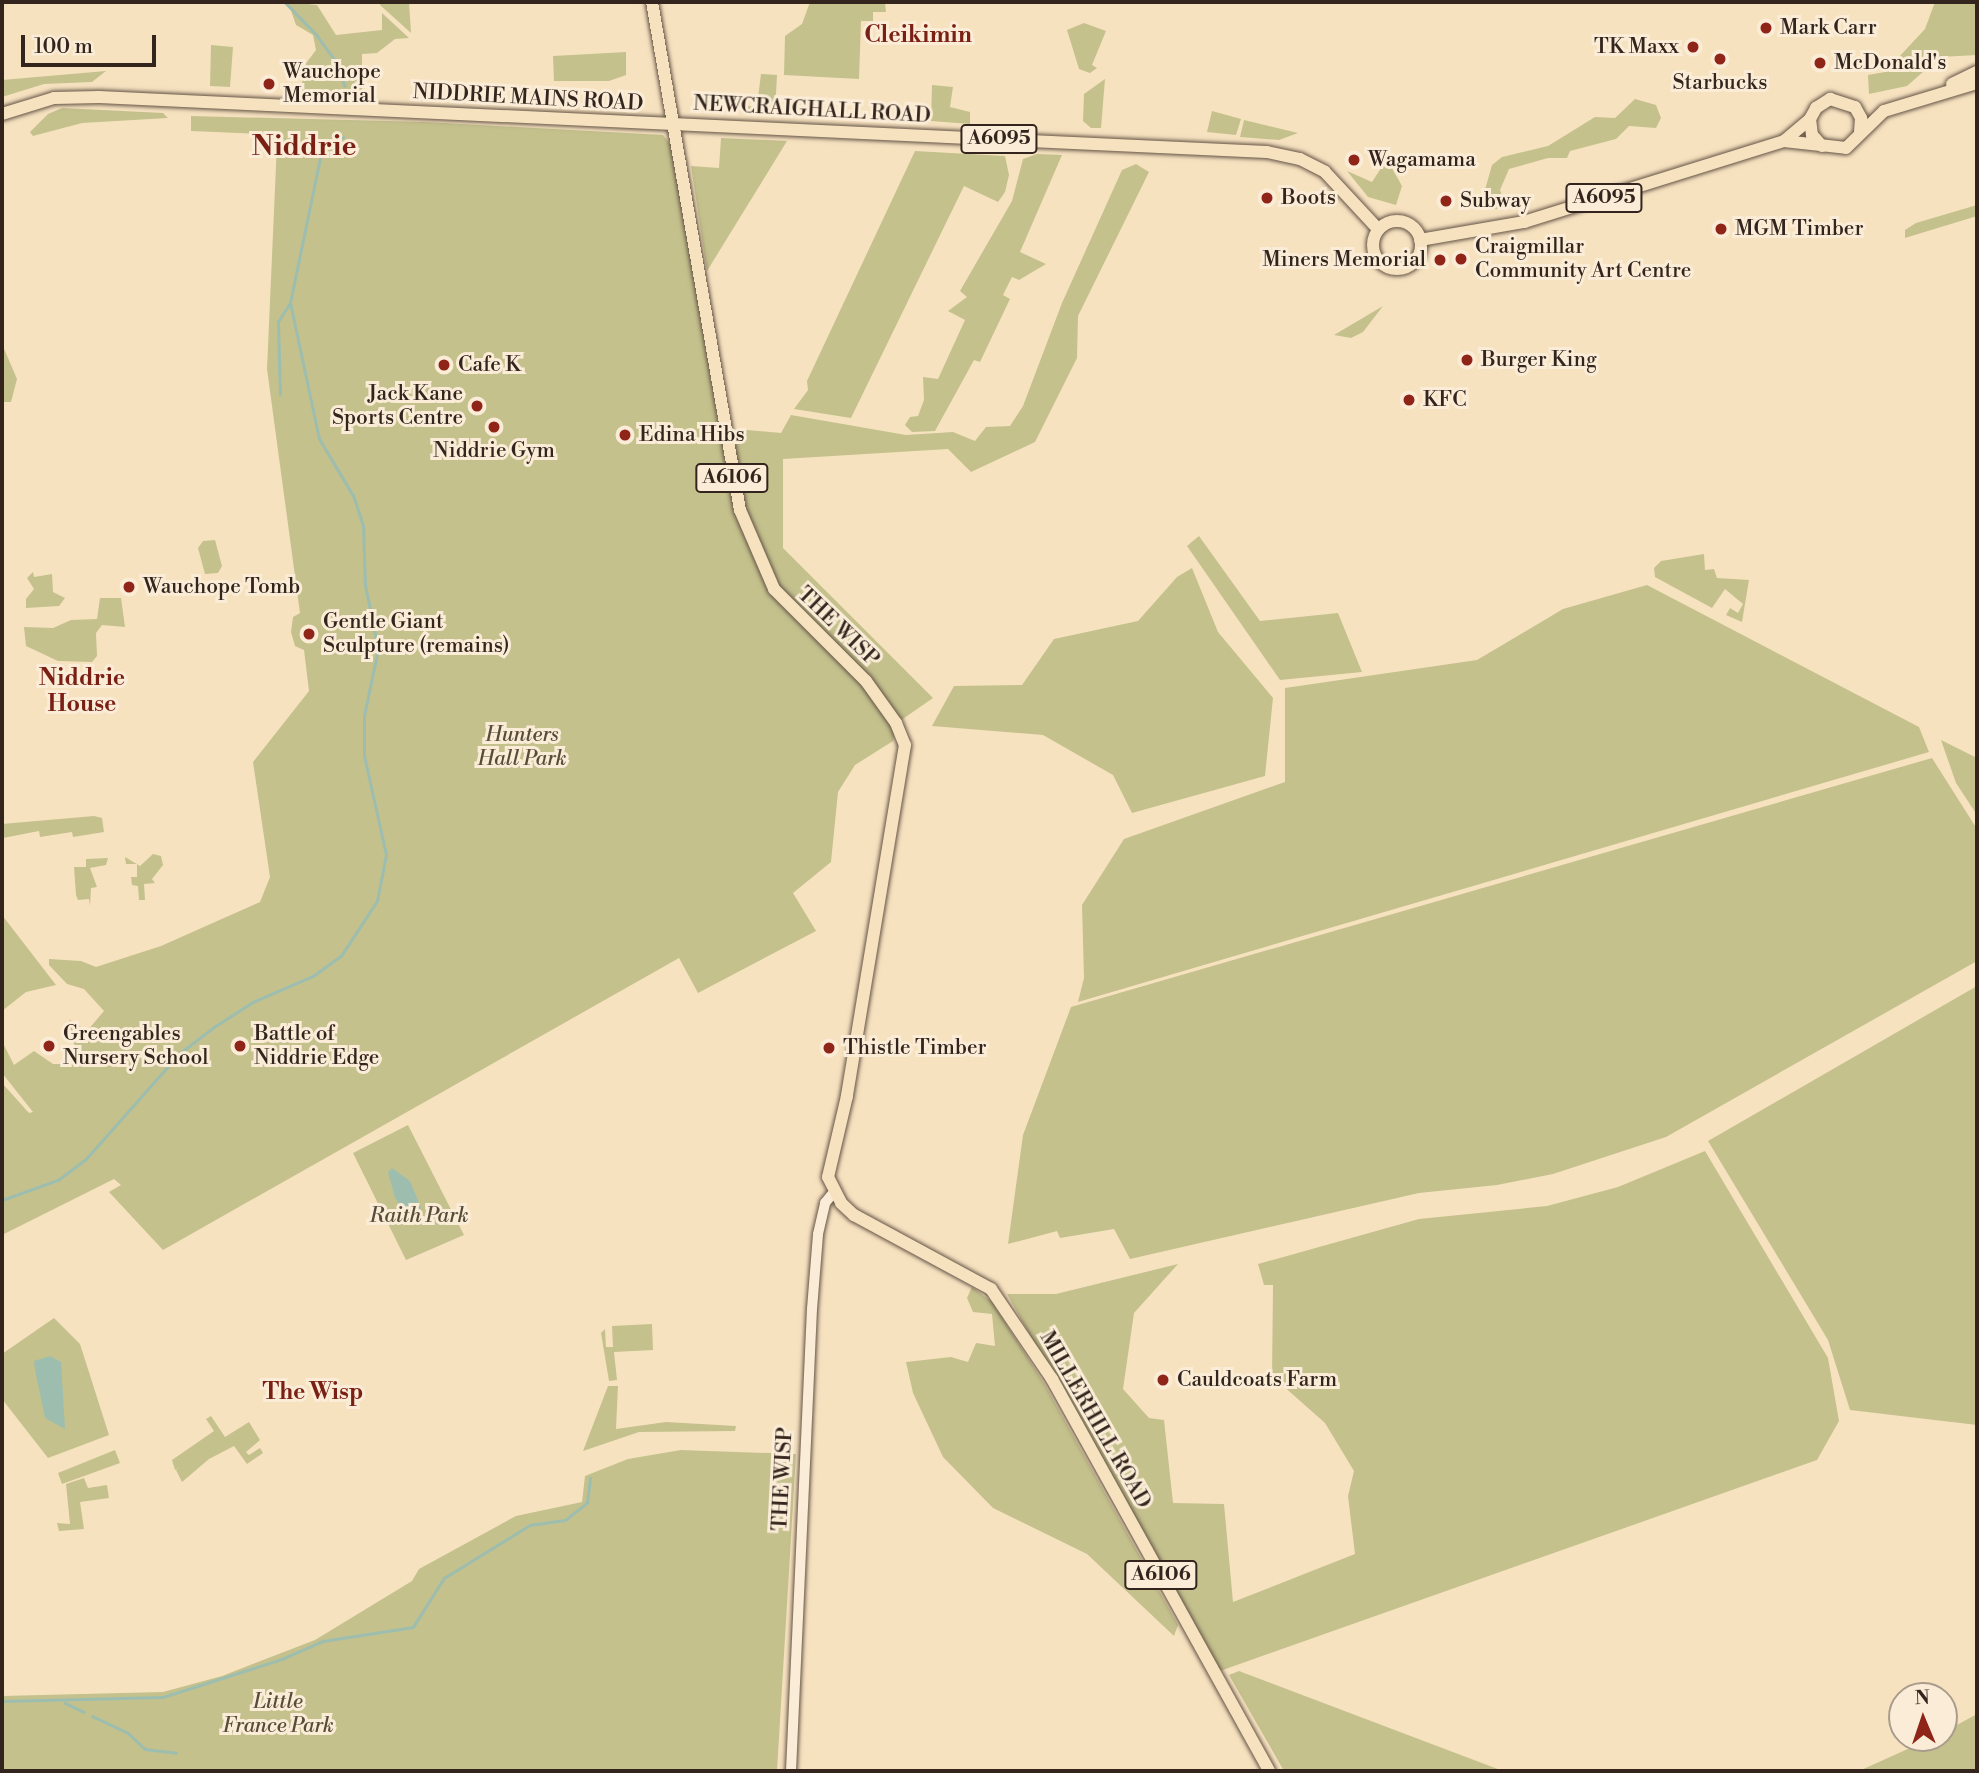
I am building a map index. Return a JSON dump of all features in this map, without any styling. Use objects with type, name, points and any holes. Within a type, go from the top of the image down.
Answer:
[{"type":"main road","name":"A6106","points":[[652,2],[677,123]]},
{"type":"main road","points":[[1924,98],[1977,72]]},
{"type":"main road","name":"A6095","points":[[1784,141],[1846,148],[1884,111],[1977,83]]},
{"type":"main road","name":"NIDDRIE MAINS ROAD","points":[[2,114],[54,98],[99,97],[677,123]]},
{"type":"main road","name":"A6095","points":[[1420,240],[1524,222],[1784,141],[1810,119],[1816,108],[1830,99],[1855,107],[1884,111]]},
{"type":"main road","points":[[1855,107],[1861,118],[1860,132]]},
{"type":"main road","points":[[1810,119],[1812,135],[1823,147]]},
{"type":"main road","name":"NEWCRAIGHALL ROAD","points":[[677,123],[1278,153],[1306,161],[1332,176],[1378,229]]},
{"type":"main road","name":"THE WISP","points":[[677,123],[730,468],[743,520],[774,589],[866,681],[897,723],[905,745],[847,1096],[828,1177],[834,1192]]},
{"type":"main road","points":[[1401,220],[1412,226],[1420,240],[1420,253],[1412,264],[1388,267],[1373,251],[1378,229],[1401,220]]},
{"type":"main road","name":"MILLERHILL ROAD","points":[[834,1192],[854,1215],[991,1289],[1052,1379],[1269,1771]]},
{"type":"street","name":"THE WISP","points":[[792,1771],[812,1309],[818,1234],[825,1203],[834,1192]]},
{"type":"green space","points":[[288,2],[317,5],[336,35],[382,30],[382,13],[409,38],[395,39],[377,53],[362,54],[362,93],[301,92],[304,66],[316,50],[313,35],[296,25]]},
{"type":"green space","points":[[380,2],[409,2],[411,33],[380,5]]},
{"type":"green space","points":[[810,2],[885,2],[886,12],[873,12],[873,21],[861,21],[859,79],[784,75],[785,36],[802,24]]},
{"type":"green space","points":[[1935,2],[1977,2],[1977,55],[1940,57],[1907,86],[1869,94],[1868,75],[1885,72],[1925,29]]},
{"type":"green space","points":[[1084,23],[1106,31],[1092,65],[1097,68],[1090,73],[1079,69],[1067,30]]},
{"type":"green space","points":[[211,45],[233,47],[230,87],[210,86]]},
{"type":"green space","points":[[626,52],[626,75],[609,81],[554,81],[553,56]]},
{"type":"green space","points":[[106,71],[92,82],[44,84],[2,97],[2,80]]},
{"type":"green space","points":[[761,74],[777,75],[775,112],[747,111],[747,106],[757,106]]},
{"type":"green space","points":[[1105,79],[1101,128],[1091,128],[1083,121],[1084,94]]},
{"type":"green space","points":[[932,85],[953,87],[950,107],[970,112],[970,124],[931,121]]},
{"type":"green space","points":[[1635,99],[1656,105],[1661,118],[1656,128],[1629,126],[1616,139],[1570,151],[1567,158],[1548,158],[1509,169],[1500,190],[1506,206],[1500,210],[1485,206],[1483,197],[1492,165],[1502,157],[1548,146],[1595,117],[1615,118]]},
{"type":"green space","points":[[62,108],[163,113],[168,118],[82,123],[33,136],[30,132],[48,114]]},
{"type":"green space","points":[[1212,111],[1241,119],[1236,135],[1207,132]]},
{"type":"green space","name":"Hunters Hall Park","points":[[191,116],[425,122],[663,135],[674,149],[721,439],[747,430],[781,433],[791,415],[906,435],[953,432],[975,441],[986,427],[1010,426],[1023,406],[1062,303],[1122,170],[1136,164],[1149,172],[1078,316],[1077,358],[1035,442],[971,472],[948,449],[783,459],[783,548],[933,698],[897,723],[893,741],[855,765],[838,792],[831,862],[793,893],[816,931],[698,993],[679,958],[163,1250],[109,1192],[121,1185],[114,1179],[2,1235],[2,1083],[29,1113],[33,1112],[2,1073],[2,1041],[14,1065],[34,1051],[53,1064],[65,1064],[76,1048],[65,1025],[70,1020],[87,1031],[104,1011],[84,989],[67,984],[49,965],[49,959],[81,961],[96,967],[161,946],[260,902],[270,877],[253,762],[309,691],[304,650],[295,646],[291,632],[293,617],[300,613],[267,369],[277,143],[259,134],[191,131]]},
{"type":"green space","points":[[1244,120],[1298,133],[1279,140],[1240,137]]},
{"type":"green space","points":[[721,138],[787,141],[707,271],[691,166],[719,168]]},
{"type":"green space","points":[[915,151],[1005,156],[1009,175],[1005,192],[998,202],[964,186],[851,418],[794,409],[808,390],[807,381]]},
{"type":"green space","points":[[1037,154],[1062,155],[1020,252],[1046,264],[1019,280],[1012,277],[1003,295],[1010,299],[980,362],[974,360],[935,431],[912,432],[905,425],[910,417],[918,416],[924,400],[923,377],[938,379],[965,320],[948,311],[967,297],[960,291],[1012,201],[1023,159]]},
{"type":"green space","points":[[1387,159],[1402,186],[1396,205],[1368,197],[1347,171],[1372,182]]},
{"type":"green space","points":[[1977,205],[1977,216],[1905,238],[1905,230],[1916,223]]},
{"type":"green space","points":[[1383,306],[1363,332],[1351,338],[1334,335]]},
{"type":"green space","points":[[2,344],[17,379],[11,402],[2,402]]},
{"type":"green space","points":[[1199,536],[1260,621],[1338,613],[1362,672],[1280,680],[1187,546]]},
{"type":"green space","points":[[215,540],[222,566],[218,573],[205,574],[198,548],[203,541]]},
{"type":"green space","points":[[1704,554],[1705,570],[1714,569],[1717,578],[1749,580],[1742,622],[1726,615],[1730,608],[1738,613],[1743,604],[1725,589],[1712,608],[1655,577],[1654,568],[1661,561]]},
{"type":"green space","points":[[1192,568],[1218,632],[1273,698],[1265,776],[1132,813],[1113,775],[1043,735],[932,726],[954,686],[1022,685],[1054,639],[1138,621],[1177,577]]},
{"type":"green space","points":[[33,572],[34,577],[52,574],[53,592],[65,598],[59,606],[26,608],[26,599],[34,589],[27,578]]},
{"type":"green space","points":[[1647,585],[1919,727],[1929,752],[1078,1002],[1084,978],[1082,905],[1124,839],[1285,782],[1285,688],[1477,660],[1563,609]]},
{"type":"green space","points":[[100,598],[121,598],[125,627],[102,625],[96,633],[97,656],[92,662],[58,661],[26,646],[24,627],[53,628],[71,620],[97,619]]},
{"type":"green space","points":[[1941,740],[1977,758],[1977,815],[1956,783]]},
{"type":"green space","points":[[1932,758],[1977,829],[1977,961],[1666,1137],[1553,1174],[1497,1185],[1419,1193],[1130,1259],[1114,1229],[1060,1238],[1057,1231],[1008,1244],[1023,1135],[1071,1007]]},
{"type":"green space","points":[[94,816],[102,818],[104,832],[73,837],[72,832],[40,837],[39,831],[3,838],[2,871],[2,824]]},
{"type":"green space","points":[[153,854],[161,856],[163,865],[152,879],[155,883],[144,884],[145,900],[139,900],[138,886],[132,885],[131,877],[137,877],[137,864],[140,866]]},
{"type":"green space","points":[[125,857],[137,864],[126,864]]},
{"type":"green space","points":[[108,858],[106,865],[90,868],[97,887],[91,888],[90,906],[89,899],[78,900],[74,867],[86,867],[86,859]]},
{"type":"green space","points":[[2,915],[56,985],[26,992],[2,1011]]},
{"type":"green space","points":[[1977,986],[1977,1425],[1850,1410],[1828,1340],[1708,1141]]},
{"type":"green space","name":"Raith Park","points":[[408,1125],[464,1235],[406,1260],[353,1153]]},
{"type":"green space","points":[[1705,1151],[1828,1358],[1839,1421],[1817,1460],[1220,1671],[1007,1294],[1056,1294],[1178,1264],[1134,1313],[1123,1389],[1149,1418],[1164,1420],[1173,1503],[1224,1504],[1233,1602],[1355,1554],[1348,1496],[1354,1471],[1325,1423],[1272,1376],[1273,1285],[1264,1285],[1258,1264],[1419,1219],[1547,1206],[1618,1187]]},
{"type":"green space","points":[[972,1287],[992,1302],[1045,1385],[1178,1625],[1174,1636],[1087,1554],[993,1508],[943,1457],[913,1393],[906,1362],[951,1357],[968,1362],[976,1343],[995,1346],[992,1314],[973,1312],[967,1298]]},
{"type":"green space","points":[[54,1318],[80,1344],[109,1435],[48,1458],[2,1399],[2,1354]]},
{"type":"green space","points":[[652,1324],[653,1350],[614,1352],[617,1380],[609,1381],[601,1333],[605,1329],[606,1347],[613,1347],[612,1326]]},
{"type":"green space","points":[[608,1386],[618,1386],[616,1429],[666,1422],[736,1426],[735,1431],[639,1432],[583,1451]]},
{"type":"green space","points":[[211,1416],[225,1437],[249,1422],[260,1440],[246,1452],[249,1455],[260,1448],[263,1453],[247,1464],[234,1446],[209,1459],[182,1482],[176,1470],[180,1467],[175,1470],[172,1460],[214,1431],[206,1419]]},
{"type":"green space","points":[[115,1450],[120,1463],[62,1484],[58,1473]]},
{"type":"green space","name":"Little France Park","points":[[681,1450],[796,1454],[777,1771],[2,1771],[2,1696],[163,1692],[222,1676],[315,1640],[412,1581],[419,1569],[516,1516],[582,1502],[585,1476],[628,1459]]},
{"type":"green space","points":[[84,1478],[88,1488],[107,1485],[109,1498],[80,1502],[84,1529],[59,1531],[57,1523],[70,1524],[66,1484]]},
{"type":"green space","points":[[1239,1671],[1503,1771],[1284,1771],[1229,1675]]},
{"type":"green space","points":[[1977,1714],[1977,1771],[1859,1771],[1901,1752],[1958,1752],[1958,1724]]},
{"type":"shaded area","points":[[392,1168],[410,1181],[421,1208],[415,1214],[407,1216],[395,1198],[388,1172]]},
{"type":"shaded area","points":[[50,1356],[61,1362],[65,1429],[45,1418],[35,1370],[34,1361]]},
{"type":"waterway","points":[[285,2],[316,34],[337,63],[345,86]]},
{"type":"waterway","points":[[280,395],[278,322],[290,303],[321,153],[343,137]]},
{"type":"waterway","points":[[2,1200],[58,1180],[85,1160],[180,1053],[214,1027],[253,1002],[313,976],[341,956],[377,901],[386,855],[364,756],[364,716],[378,649],[365,585],[363,526],[353,496],[319,439],[290,303]]},
{"type":"waterway","points":[[2,1701],[163,1697],[282,1659],[323,1641],[413,1627],[444,1578],[530,1525],[565,1520],[587,1503],[590,1478]]},
{"type":"waterway","points":[[65,1703],[84,1712]]},
{"type":"waterway","points":[[92,1716],[128,1733],[145,1749],[176,1753]]},
{"type":"place","name":"Mark Carr","points":[[1766,28]]},
{"type":"place","name":"TK Maxx","points":[[1693,47]]},
{"type":"place","name":"Starbucks","points":[[1720,59]]},
{"type":"place","name":"McDonald's","points":[[1820,63]]},
{"type":"place","name":"Wauchope Memorial","points":[[269,84]]},
{"type":"place","name":"Wagamama","points":[[1354,160]]},
{"type":"place","name":"Boots","points":[[1267,198]]},
{"type":"place","name":"Subway","points":[[1446,201]]},
{"type":"place","name":"MGM Timber","points":[[1721,229]]},
{"type":"place","name":"Craigmillar Community Art Centre","points":[[1461,259]]},
{"type":"place","name":"Miners Memorial","points":[[1440,260]]},
{"type":"place","name":"Burger King","points":[[1467,360]]},
{"type":"place","name":"Cafe K","points":[[444,365]]},
{"type":"place","name":"KFC","points":[[1409,400]]},
{"type":"place","name":"Jack Kane Sports Centre","points":[[477,406]]},
{"type":"place","name":"Niddrie Gym","points":[[494,427]]},
{"type":"place","name":"Edina Hibs","points":[[625,435]]},
{"type":"place","name":"Wauchope Tomb","points":[[129,587]]},
{"type":"place","name":"Gentle Giant Sculpture (remains)","points":[[309,634]]},
{"type":"place","name":"Greengables Nursery School","points":[[49,1046]]},
{"type":"place","name":"Battle of Niddrie Edge","points":[[240,1046]]},
{"type":"place","name":"Thistle Timber","points":[[829,1048]]},
{"type":"place","name":"Cauldcoats Farm","points":[[1163,1380]]},
{"type":"district","name":"Cleikimin","points":[[918,35]]},
{"type":"district","name":"Niddrie","points":[[304,147]]},
{"type":"district","name":"Niddrie House","points":[[82,691]]},
{"type":"district","name":"The Wisp","points":[[313,1392]]}]
